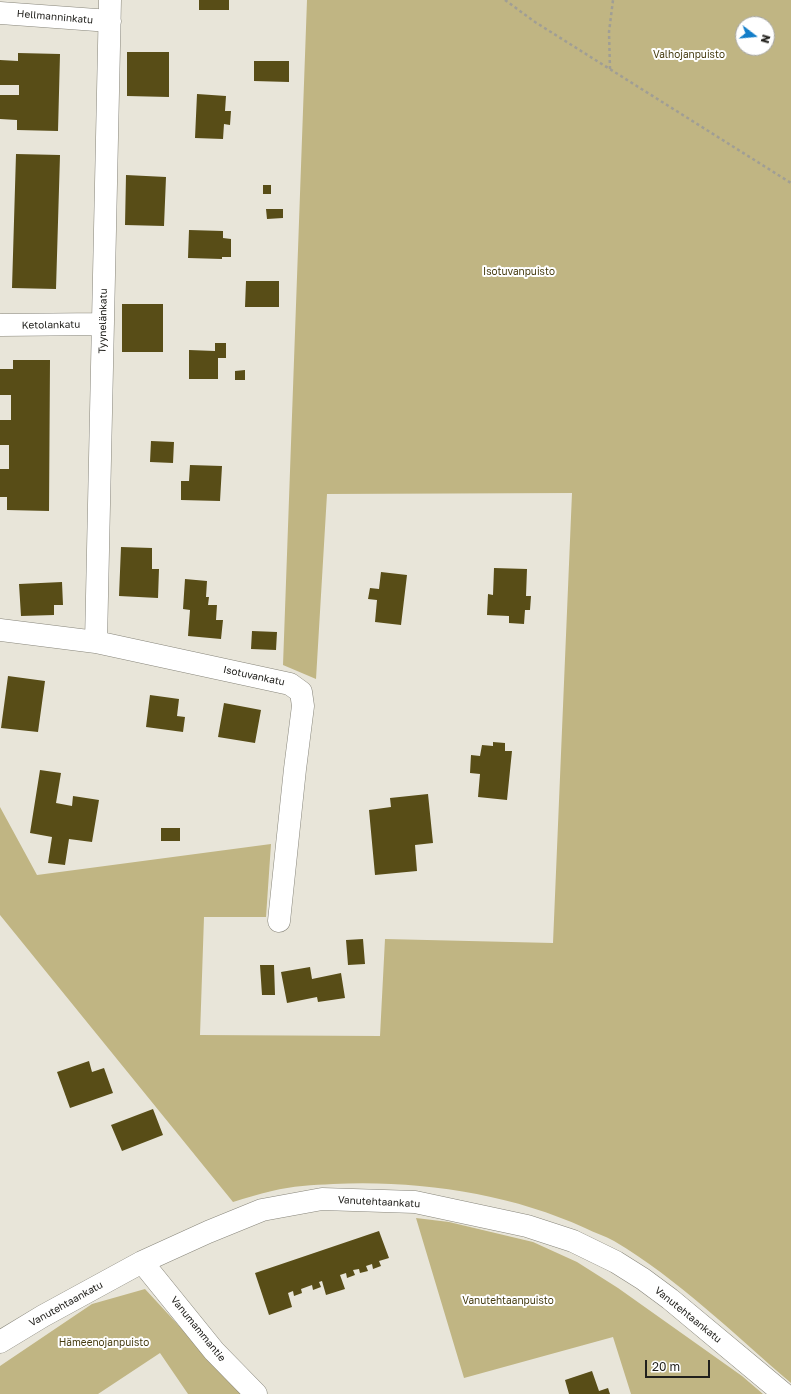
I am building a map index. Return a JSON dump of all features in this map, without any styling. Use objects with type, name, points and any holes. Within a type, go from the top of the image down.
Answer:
[{"type":"street","name":"Tyynelänkatu","points":[[96,642],[110,0]]},
{"type":"street","name":"Hellmanninkatu","points":[[0,13],[110,21]]},
{"type":"street","name":"Ketolankatu","points":[[0,325],[103,324]]},
{"type":"street","name":"Isotuvankatu","points":[[0,630],[96,642],[290,684],[301,692],[303,706],[279,921]]},
{"type":"street","name":"Vanutehtaankatu","points":[[0,1342],[43,1316],[142,1262],[208,1232],[262,1210],[322,1199],[415,1202],[527,1226],[573,1241],[616,1262],[643,1279],[670,1299],[784,1394]]},
{"type":"street","name":"Vanumammantie","points":[[142,1262],[214,1351],[256,1394]]},
{"type":"path","points":[[505,0],[535,22],[791,183]]},
{"type":"path","points":[[610,69],[609,32],[613,0]]},
{"type":"green space","name":"Isotuvanpuisto","points":[[307,0],[791,0],[791,1383],[661,1272],[614,1241],[556,1216],[525,1206],[462,1191],[397,1184],[365,1183],[310,1185],[280,1189],[233,1202],[0,915],[0,807],[37,875],[271,844],[266,917],[204,917],[200,1035],[380,1036],[385,939],[553,943],[572,493],[327,494],[316,679],[283,665]]},
{"type":"green space","name":"Vanutehtaanpuisto","points":[[416,1218],[449,1222],[533,1242],[577,1262],[618,1288],[742,1376],[763,1394],[631,1394],[613,1337],[464,1378]]},
{"type":"green space","name":"Hämeenojanpuisto","points":[[145,1289],[242,1394],[188,1394],[160,1353],[98,1394],[0,1394],[0,1366],[92,1304]]},
{"type":"building","points":[[199,0],[229,0],[229,10],[199,10]]},
{"type":"building","points":[[127,52],[169,52],[169,97],[127,96]]},
{"type":"building","points":[[18,53],[60,54],[58,131],[17,130],[17,120],[0,119],[0,95],[19,95],[19,85],[0,85],[0,60],[18,61]]},
{"type":"building","points":[[254,61],[289,61],[289,82],[254,81]]},
{"type":"building","points":[[197,94],[226,96],[225,111],[231,111],[230,125],[224,124],[223,139],[195,138]]},
{"type":"building","points":[[16,154],[60,155],[56,289],[12,288]]},
{"type":"building","points":[[126,175],[166,177],[164,226],[125,225]]},
{"type":"building","points":[[263,185],[271,185],[271,194],[263,194]]},
{"type":"building","points":[[266,209],[283,209],[283,218],[267,219]]},
{"type":"building","points":[[189,230],[223,231],[223,238],[231,239],[231,257],[222,257],[222,259],[188,258]]},
{"type":"building","points":[[246,281],[279,281],[279,307],[245,307]]},
{"type":"building","points":[[122,304],[163,304],[163,352],[122,352]]},
{"type":"building","points":[[215,343],[226,343],[226,358],[218,358],[218,379],[189,379],[189,350],[215,351]]},
{"type":"building","points":[[13,360],[50,360],[49,511],[7,510],[7,497],[0,497],[0,469],[9,469],[9,445],[0,445],[0,420],[11,420],[11,395],[0,395],[0,369],[13,369]]},
{"type":"building","points":[[245,370],[245,380],[235,380],[235,371]]},
{"type":"building","points":[[151,441],[174,442],[173,463],[150,462]]},
{"type":"building","points":[[190,465],[222,466],[220,501],[181,500],[181,481],[189,481]]},
{"type":"building","points":[[121,547],[152,548],[152,569],[159,569],[158,598],[119,596]]},
{"type":"building","points":[[494,568],[527,569],[526,596],[531,596],[530,610],[525,610],[524,624],[509,623],[509,616],[487,615],[488,594],[493,595]]},
{"type":"building","points":[[381,572],[407,575],[401,625],[375,622],[377,600],[368,599],[370,588],[379,589]]},
{"type":"building","points":[[185,579],[207,581],[206,597],[209,597],[208,605],[217,605],[216,620],[223,620],[221,639],[188,636],[190,610],[183,609]]},
{"type":"building","points":[[62,582],[63,605],[54,605],[54,615],[21,616],[19,584]]},
{"type":"building","points":[[252,631],[277,632],[276,650],[251,649]]},
{"type":"building","points":[[8,676],[45,681],[38,732],[1,728]]},
{"type":"building","points":[[150,695],[179,699],[177,716],[185,717],[183,732],[146,727]]},
{"type":"building","points":[[224,703],[261,710],[255,743],[218,737]]},
{"type":"building","points":[[493,742],[505,743],[505,751],[512,751],[507,800],[478,797],[480,774],[470,773],[471,755],[480,756],[482,745],[493,746]]},
{"type":"building","points":[[40,770],[61,773],[56,803],[72,806],[73,796],[99,800],[92,842],[69,839],[65,865],[48,863],[52,837],[30,833]]},
{"type":"building","points":[[428,794],[433,843],[415,845],[417,871],[375,875],[369,810],[391,807],[390,798]]},
{"type":"building","points":[[161,828],[180,828],[180,841],[161,841]]},
{"type":"building","points":[[363,939],[365,964],[348,965],[346,940]]},
{"type":"building","points":[[260,965],[274,965],[275,995],[262,995]]},
{"type":"building","points":[[310,967],[312,979],[341,973],[345,998],[318,1002],[317,997],[287,1003],[281,972]]},
{"type":"building","points":[[89,1061],[92,1072],[104,1068],[113,1093],[70,1108],[57,1072]]},
{"type":"building","points":[[153,1109],[163,1135],[122,1151],[111,1125]]},
{"type":"building","points":[[379,1231],[389,1258],[379,1261],[381,1266],[373,1269],[372,1264],[366,1266],[368,1271],[360,1273],[359,1269],[353,1270],[355,1275],[347,1278],[346,1273],[340,1275],[345,1289],[326,1295],[322,1281],[319,1282],[321,1287],[313,1290],[312,1285],[301,1289],[302,1293],[294,1296],[293,1291],[288,1293],[292,1307],[269,1315],[255,1273]]},
{"type":"building","points":[[592,1371],[599,1391],[608,1388],[610,1394],[569,1394],[565,1380]]},
{"type":"park label","name":"Valhojanpuisto","points":[[689,55]]}]
